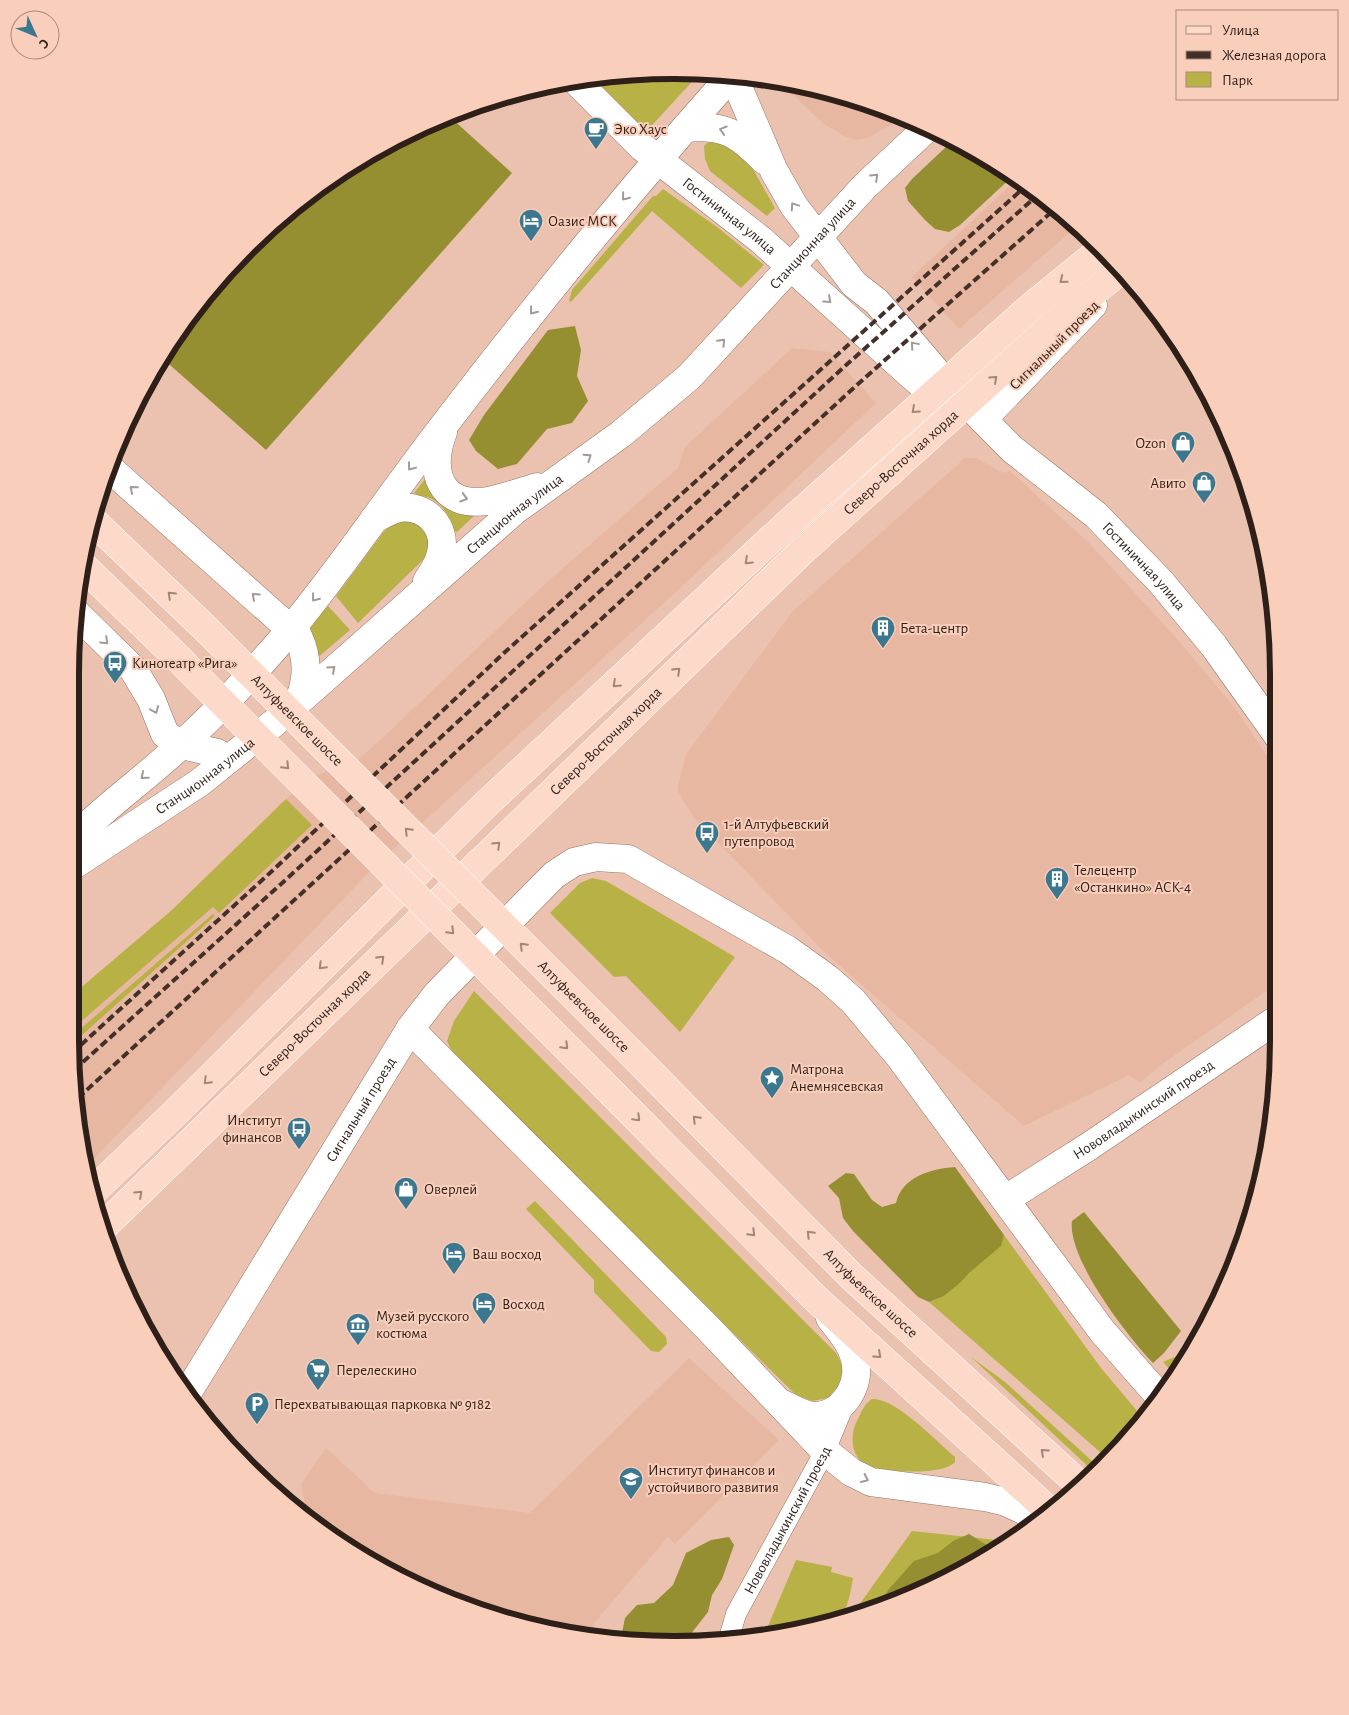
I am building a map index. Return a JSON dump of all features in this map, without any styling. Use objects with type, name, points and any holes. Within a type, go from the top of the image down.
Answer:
[{"type":"main road","points":[[79,834],[120,796],[182,745],[259,666],[291,629],[452,415],[563,272],[656,160],[726,81]]},
{"type":"main road","name":"Гостиничная улица","points":[[737,82],[774,171],[794,206],[854,284],[877,302],[939,375],[1012,449],[1096,515],[1160,582],[1214,646],[1270,725]]},
{"type":"main road","name":"Гостиничная улица","points":[[581,86],[656,160],[750,230],[926,388],[950,396],[983,419]]},
{"type":"main road","points":[[685,128],[714,127],[731,132],[748,144],[774,171]]},
{"type":"main road","points":[[685,128],[685,154],[690,172],[705,196]]},
{"type":"main road","name":"Станционная улица","points":[[79,861],[176,799],[228,759],[548,484],[621,434],[689,377],[865,186],[922,133]]},
{"type":"main road","name":"Северо-Восточная хорда","points":[[97,1187],[175,1113],[484,806],[783,528],[1032,306],[1097,254]]},
{"type":"main road","name":"Северо-Восточная хорда","points":[[107,1223],[802,552],[1054,324],[1116,275]]},
{"type":"main road","name":"Сигнальный проезд","points":[[983,419],[1120,279]]},
{"type":"main road","points":[[452,415],[440,441],[435,462],[436,474],[448,492],[468,500],[488,501],[548,484]]},
{"type":"main road","points":[[114,472],[291,629],[303,646],[306,666],[306,681],[300,698]]},
{"type":"main road","points":[[374,519],[398,508],[408,508],[421,510],[437,524],[441,533],[441,553],[436,567],[418,595]]},
{"type":"main road","name":"Алтуфьевское шоссе","points":[[98,526],[206,629],[632,1054],[851,1276],[1076,1480]]},
{"type":"main road","points":[[88,571],[178,658],[816,1299],[1044,1507]]},
{"type":"main road","points":[[82,619],[133,669],[151,699],[165,734],[182,745],[217,753],[228,759]]},
{"type":"main road","name":"Сигнальный проезд","points":[[191,1387],[410,1029],[436,994],[554,875],[574,862],[596,857],[628,859],[788,950],[827,978],[853,1001],[899,1056],[1006,1199]]},
{"type":"main road","name":"Нововладыкинский проезд","points":[[1006,1199],[1097,1142],[1270,1024]]},
{"type":"main road","points":[[410,1029],[701,1320],[825,1451],[851,1472],[872,1482],[985,1497],[1006,1502],[1034,1515]]},
{"type":"main road","points":[[1006,1199],[1102,1331],[1155,1392]]},
{"type":"main road","points":[[780,1402],[800,1412],[814,1416],[826,1415],[839,1409],[853,1388],[856,1366],[849,1344],[816,1299]]},
{"type":"street","name":"Нововладыкинский проезд","points":[[730,1633],[736,1614],[825,1451],[846,1400]]},
{"type":"shaded area","points":[[787,89],[829,99],[895,121],[867,138],[857,140],[846,137],[825,125]]},
{"type":"shaded area","points":[[455,121],[512,173],[266,450],[168,363],[202,312],[227,282],[253,253],[282,227],[344,179],[411,140]]},
{"type":"shaded area","points":[[947,146],[1008,181],[960,225],[949,232],[935,229],[925,220],[908,201],[905,188]]},
{"type":"shaded area","points":[[1012,184],[1071,231],[959,329],[912,277]]},
{"type":"shaded area","points":[[575,326],[581,350],[577,376],[588,401],[572,423],[547,429],[517,464],[498,469],[476,451],[469,440],[484,415],[548,330]]},
{"type":"shaded area","points":[[792,348],[830,352],[876,403],[676,592],[377,864],[91,1162],[80,1079],[79,989],[172,910],[286,799],[314,776],[357,761],[547,582],[678,468],[685,447]]},
{"type":"shaded area","points":[[965,458],[976,458],[1006,473],[1009,470],[1089,543],[1180,642],[1235,708],[1270,760],[1270,988],[1158,1067],[1140,1083],[1129,1075],[1024,1126],[823,951],[694,818],[677,790],[686,754],[793,611]]},
{"type":"shaded area","points":[[955,1167],[1004,1235],[1001,1246],[960,1283],[944,1296],[929,1302],[918,1297],[853,1231],[843,1218],[839,1198],[828,1186],[846,1173],[854,1174],[872,1200],[882,1207],[896,1203],[904,1187],[918,1176],[927,1172]]},
{"type":"shaded area","points":[[1084,1212],[1181,1331],[1164,1353],[1153,1363],[1129,1335],[1101,1296],[1079,1255],[1073,1237],[1072,1221]]},
{"type":"shaded area","name":"Институт финансов и устойчивого развития","points":[[689,1358],[779,1440],[675,1544],[668,1537],[594,1623],[593,1630],[558,1625],[483,1605],[411,1575],[344,1536],[312,1513],[306,1508],[301,1484],[326,1448],[375,1493],[530,1513]]},
{"type":"shaded area","points":[[969,1534],[988,1546],[938,1575],[883,1598],[914,1561],[938,1553],[953,1541]]},
{"type":"shaded area","points":[[729,1537],[734,1545],[722,1579],[712,1595],[708,1612],[690,1636],[622,1634],[625,1618],[637,1605],[654,1603],[673,1585],[686,1553],[711,1540]]},
{"type":"green space","points":[[636,80],[694,80],[643,135],[592,85]]},
{"type":"green space","points":[[718,141],[746,157],[775,208],[767,216],[710,171],[705,159],[704,146],[707,143]]},
{"type":"green space","points":[[663,189],[717,227],[764,265],[741,288],[652,211],[571,302],[569,301],[572,290],[653,196],[656,196]]},
{"type":"green space","points":[[426,478],[476,514],[457,532],[454,531],[448,516],[439,504],[430,498],[414,493]]},
{"type":"green space","points":[[399,517],[429,526],[428,555],[358,623],[336,596],[385,530]]},
{"type":"green space","points":[[328,606],[350,630],[316,659],[305,631]]},
{"type":"green space","points":[[286,799],[312,825],[219,913],[213,907],[79,1023],[79,989],[172,910]]},
{"type":"green space","points":[[592,878],[606,881],[735,957],[680,1032],[626,976],[614,977],[550,913],[580,883]]},
{"type":"green space","points":[[213,914],[215,916],[79,1038],[79,1030]]},
{"type":"green space","points":[[474,991],[836,1353],[843,1367],[840,1384],[828,1398],[812,1401],[796,1395],[456,1060],[447,1041],[454,1021]]},
{"type":"green space","points":[[535,1201],[666,1337],[667,1344],[659,1352],[651,1351],[594,1292],[594,1280],[526,1209]]},
{"type":"green space","points":[[1004,1235],[1101,1368],[1139,1413],[1103,1454],[929,1302],[944,1296],[1000,1246]]},
{"type":"green space","points":[[1180,1355],[1171,1370],[1163,1362]]},
{"type":"green space","points":[[971,1357],[1005,1382],[1095,1463],[1089,1468]]},
{"type":"green space","points":[[872,1399],[881,1400],[904,1413],[955,1457],[955,1462],[938,1469],[910,1472],[882,1469],[863,1463],[854,1449],[853,1431],[863,1409]]},
{"type":"green space","points":[[912,1531],[998,1540],[938,1575],[857,1608]]},
{"type":"green space","points":[[796,1560],[832,1567],[831,1572],[853,1578],[844,1612],[791,1625],[767,1629]]},
{"type":"railway","points":[[79,1046],[271,872],[505,652],[1021,190]]},
{"type":"railway","points":[[80,1065],[280,885],[844,367],[1033,199]]},
{"type":"railway","points":[[82,1095],[858,384],[1050,213]]},
{"type":"place","name":"Эко Хаус","points":[[596,150]]},
{"type":"place","name":"Оазис МСК","points":[[531,242]]},
{"type":"place","name":"Ozon","points":[[1183,464]]},
{"type":"place","name":"Авито","points":[[1204,504]]},
{"type":"place","name":"Бета-центр","points":[[883,649]]},
{"type":"place","name":"Кинотеатр «Рига»","points":[[115,684]]},
{"type":"place","name":"1-й Алтуфьевский путепровод","points":[[707,854]]},
{"type":"place","name":"Телецентр «Останкино» АСК-4","points":[[1057,900]]},
{"type":"place","name":"Матрона Анемнясевская","points":[[772,1099]]},
{"type":"place","name":"Институт финансов","points":[[299,1150]]},
{"type":"place","name":"Оверлей","points":[[406,1210]]},
{"type":"place","name":"Ваш восход","points":[[454,1275]]},
{"type":"place","name":"Восход","points":[[484,1325]]},
{"type":"place","name":"Музей русского костюма","points":[[358,1346]]},
{"type":"place","name":"Перелескино","points":[[318,1391]]},
{"type":"place","name":"Перехватывающая парковка № 9182","points":[[257,1425]]},
{"type":"place","name":"Институт финансов и устойчивого развития","points":[[631,1500]]}]
